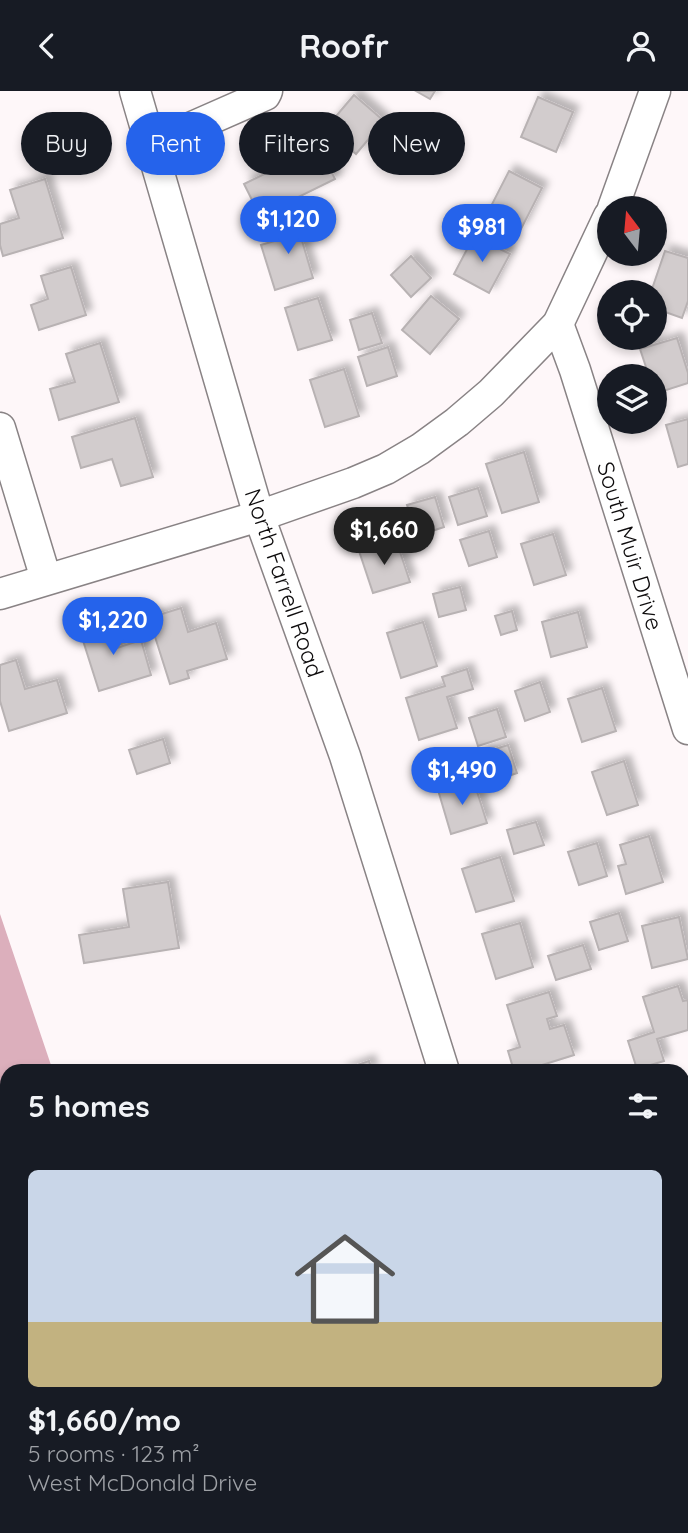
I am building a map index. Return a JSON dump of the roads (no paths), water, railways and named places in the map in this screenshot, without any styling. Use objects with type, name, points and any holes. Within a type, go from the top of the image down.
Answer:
[{"type":"street","name":"North Farrell Road","points":[[135,91],[142,112]]},
{"type":"street","points":[[225,113],[265,95],[267,91]]},
{"type":"street","points":[[616,196],[655,91]]},
{"type":"street","name":"North Farrell Road","points":[[161,175],[259,516],[345,757],[442,1064]]},
{"type":"street","points":[[0,594],[259,516],[353,483],[386,469],[420,449],[491,393],[558,324],[597,241]]},
{"type":"street","name":"South Muir Drive","points":[[558,324],[575,370],[688,729]]},
{"type":"street","points":[[0,428],[46,579]]}]
